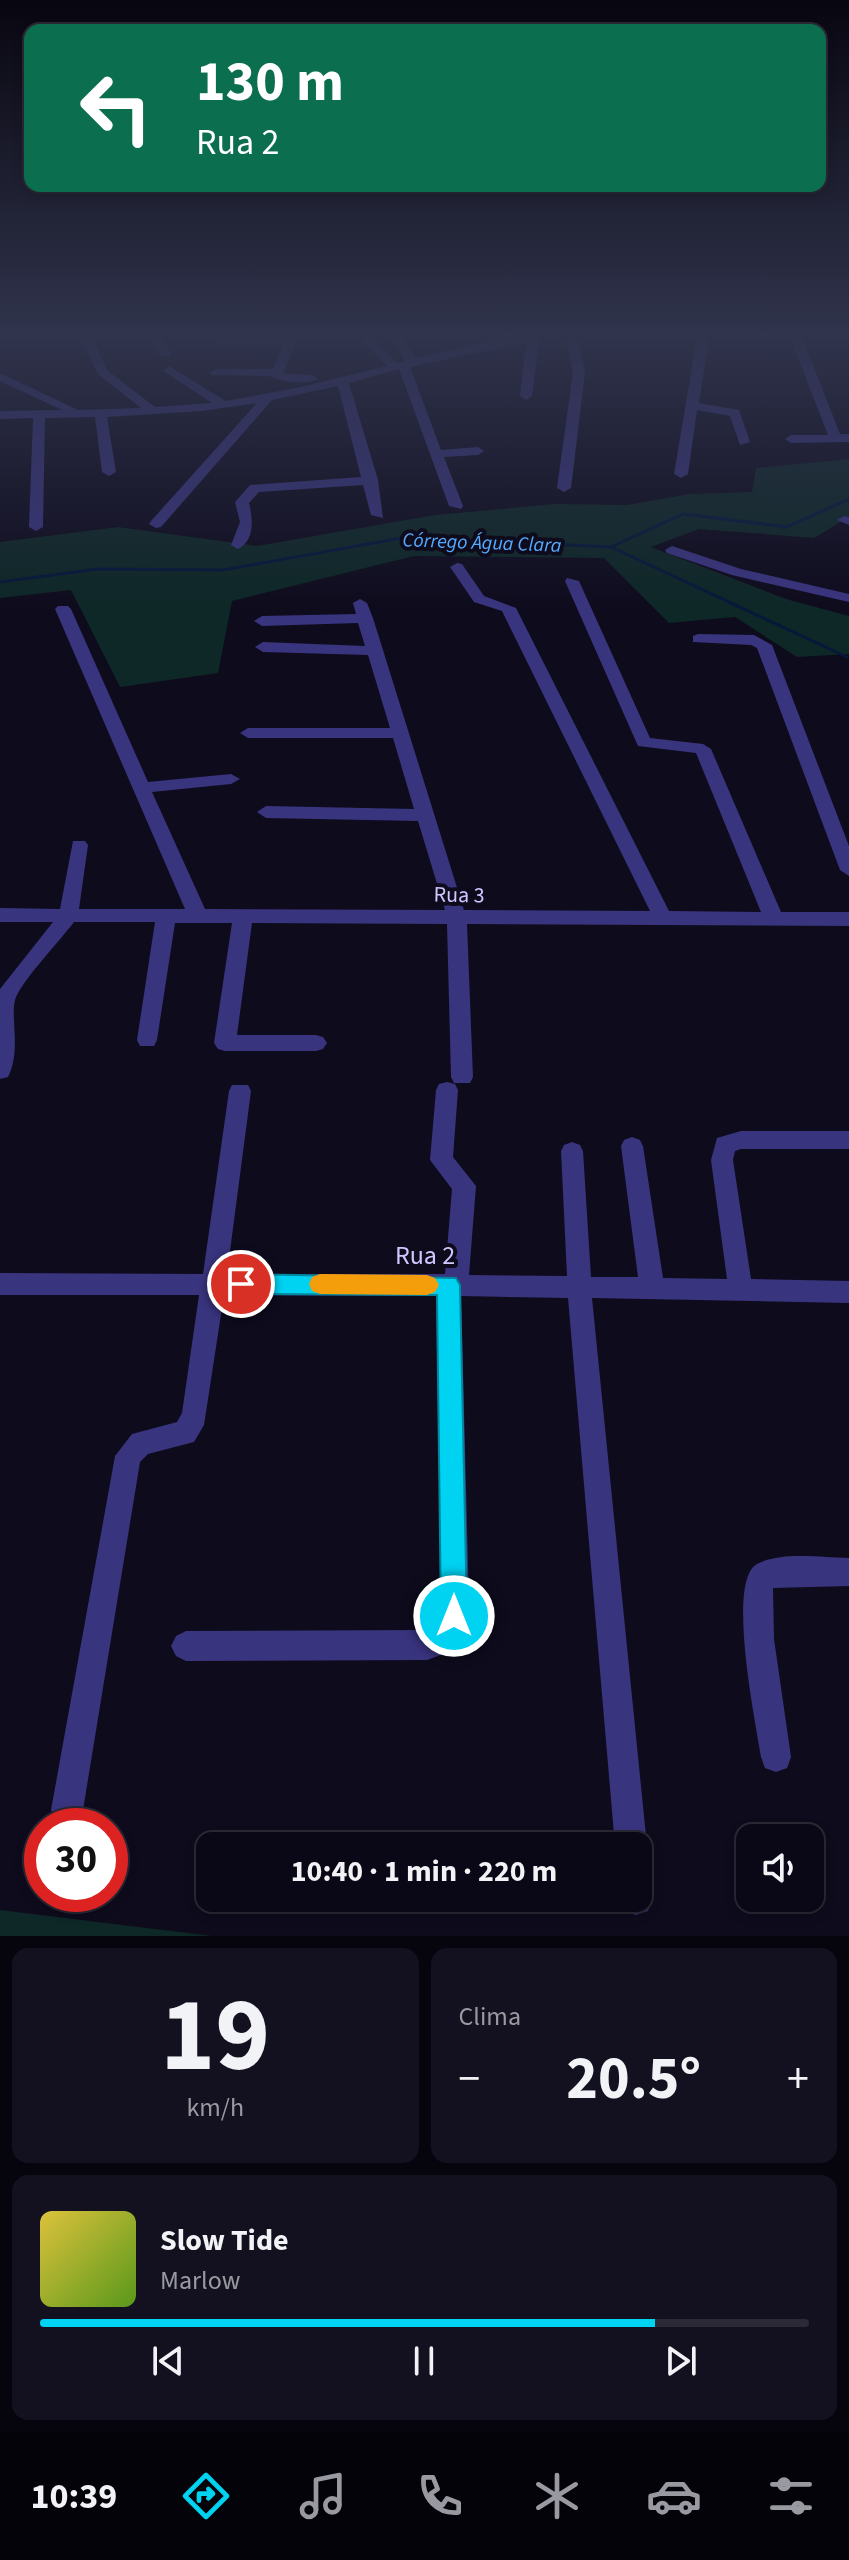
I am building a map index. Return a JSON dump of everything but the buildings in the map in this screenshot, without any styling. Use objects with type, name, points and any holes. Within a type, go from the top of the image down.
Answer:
[{"type":"street","points":[[36,527],[39,427]]},
{"type":"street","points":[[102,427],[109,472]]},
{"type":"street","points":[[156,524],[242,427]]},
{"type":"street","points":[[356,427],[378,515]]},
{"type":"street","points":[[427,427],[456,506]]},
{"type":"street","points":[[564,488],[572,427]]},
{"type":"street","points":[[681,474],[688,427]]},
{"type":"street","points":[[739,427],[744,442]]},
{"type":"street","points":[[791,439],[843,438]]},
{"type":"street","points":[[437,454],[478,451]]},
{"type":"street","points":[[238,545],[247,522],[242,502],[255,488],[371,480]]},
{"type":"street","points":[[672,550],[737,572],[849,598]]},
{"type":"street","points":[[457,567],[479,599],[508,608],[663,919]]},
{"type":"street","points":[[572,581],[644,742],[651,745],[697,745],[705,752],[774,919]]},
{"type":"street","points":[[63,609],[198,916]]},
{"type":"street","points":[[186,1646],[427,1645],[447,1639],[455,1601],[452,1285],[464,1189],[462,1181],[441,1160],[454,1084],[457,919],[363,610],[262,621]]},
{"type":"street","points":[[698,639],[754,640],[764,645],[849,870]]},
{"type":"street","points":[[263,647],[375,651]]},
{"type":"street","points":[[248,733],[401,733]]},
{"type":"street","points":[[142,788],[231,779]]},
{"type":"street","points":[[266,812],[426,815]]},
{"type":"street","points":[[0,1071],[6,1048],[5,997],[68,916],[79,845]]},
{"type":"street","name":"Rua 3","points":[[0,915],[849,919]]},
{"type":"street","points":[[147,1040],[166,916]]},
{"type":"street","points":[[243,916],[225,1043],[316,1043]]},
{"type":"street","points":[[67,1808],[126,1466],[134,1447],[152,1440],[178,1437],[191,1426],[198,1405],[240,1091]]},
{"type":"street","points":[[741,1292],[722,1160],[725,1144],[741,1140],[849,1140]]},
{"type":"street","points":[[632,1146],[652,1289]]},
{"type":"street","points":[[572,1151],[579,1287],[630,1832]]},
{"type":"street","name":"Rua 2","points":[[0,1284],[452,1285],[849,1292]]},
{"type":"street","points":[[776,1757],[758,1610],[760,1581],[765,1575],[775,1573],[849,1572]]},
{"type":"green space","points":[[849,459],[849,517],[814,538],[699,529],[651,547],[786,599],[849,616],[849,654],[797,657],[735,617],[669,623],[604,558],[414,556],[232,601],[218,673],[120,687],[71,590],[0,598],[0,542],[118,527],[257,546],[435,515],[556,504],[627,505],[690,494],[752,492],[756,468]]},
{"type":"green space","points":[[0,1910],[212,1936],[0,1936]]},
{"type":"waterway","points":[[611,547],[683,514],[787,527],[849,499]]},
{"type":"waterway","name":"Córrego Água Clara","points":[[0,582],[98,569],[223,570],[407,537],[611,547]]},
{"type":"waterway","name":"Córrego Água Clara","points":[[611,547],[847,657]]},
{"type":"slow traffic","points":[[320,1284],[427,1285]]},
{"type":"route","points":[[241,1284],[448,1285],[454,1616]]}]
